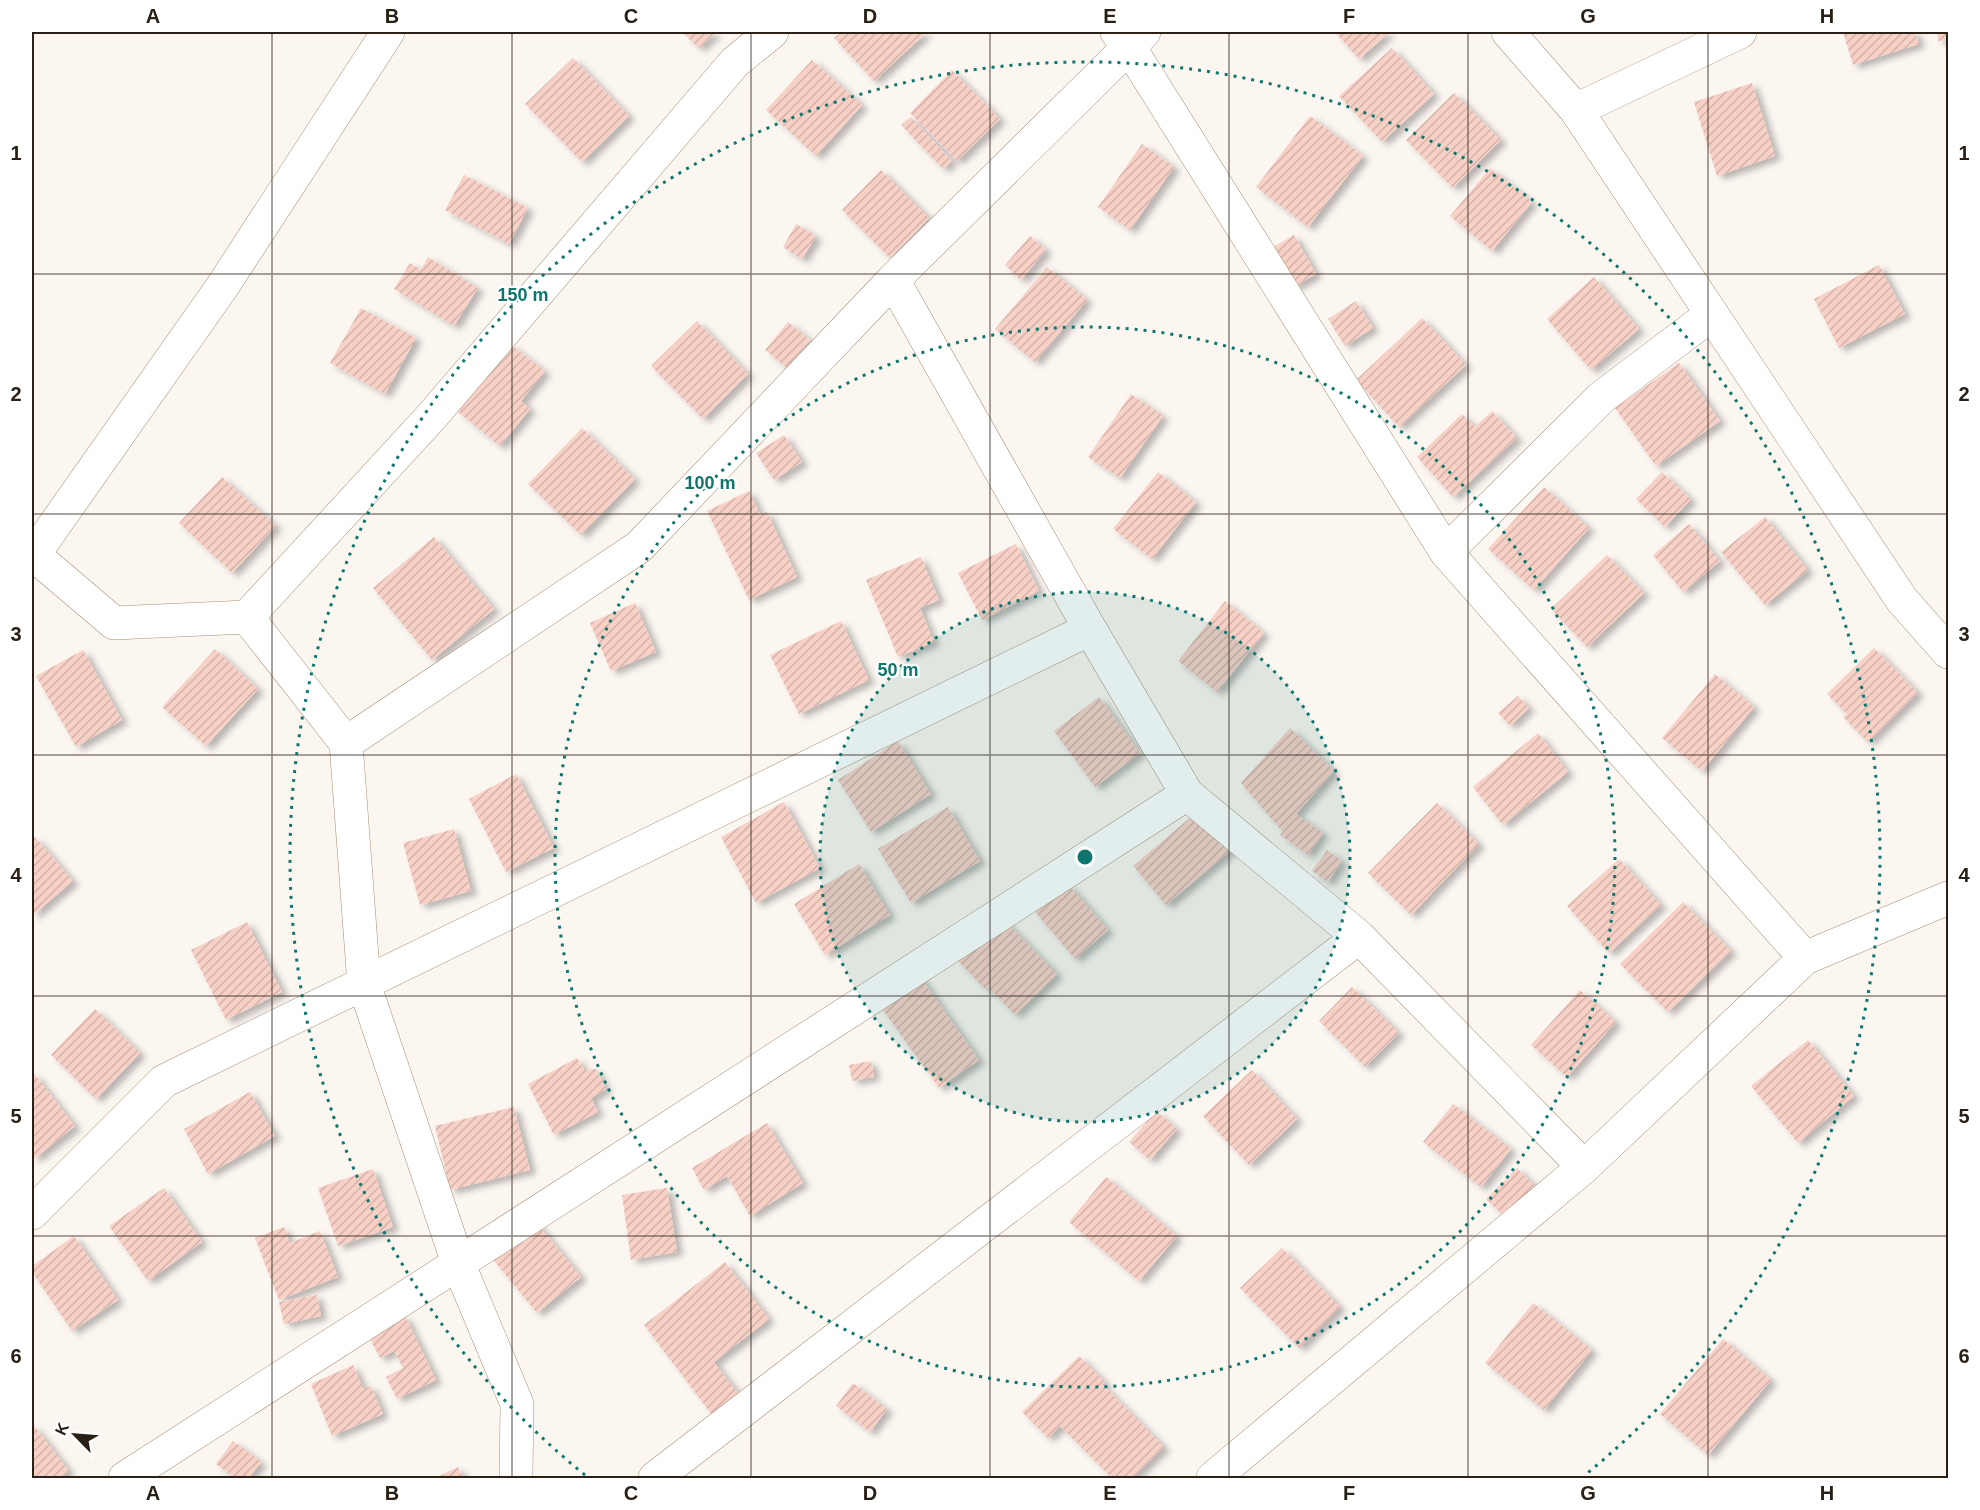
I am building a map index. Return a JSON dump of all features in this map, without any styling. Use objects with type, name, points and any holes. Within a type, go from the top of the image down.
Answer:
[{"type":"street","points":[[388,32],[222,287],[33,556],[114,623],[247,617],[432,416],[735,62],[772,32]]},
{"type":"street","points":[[1508,32],[1576,110],[1902,600],[1948,652]]},
{"type":"street","points":[[1576,110],[1740,32]]},
{"type":"street","points":[[346,743],[639,547],[893,280],[1130,36],[1446,552],[1805,958]]},
{"type":"street","points":[[893,280],[1090,629],[1187,794],[1359,937],[1584,1167]]},
{"type":"street","points":[[1446,552],[1602,397],[1712,314]]},
{"type":"street","points":[[247,617],[346,743],[364,984],[458,1263],[517,1404],[516,1479]]},
{"type":"street","points":[[32,1213],[164,1081],[1090,629]]},
{"type":"street","points":[[125,1479],[1187,794]]},
{"type":"street","points":[[1213,1479],[1584,1167],[1805,958],[1948,898]]},
{"type":"street","points":[[655,1479],[1359,937]]},
{"type":"building","points":[[682,32],[716,32],[699,48]]},
{"type":"building","points":[[841,32],[927,32],[874,81],[834,38]]},
{"type":"building","points":[[1335,32],[1390,32],[1359,59]]},
{"type":"building","points":[[1843,32],[1915,32],[1919,44],[1853,65]]},
{"type":"building","points":[[1937,32],[1948,32],[1948,40],[1938,41]]},
{"type":"building","points":[[1392,48],[1434,94],[1382,142],[1339,96]]},
{"type":"building","points":[[573,58],[629,116],[582,162],[525,104]]},
{"type":"building","points":[[812,60],[862,105],[816,156],[766,110]]},
{"type":"building","points":[[952,70],[1000,119],[957,161],[910,113]]},
{"type":"building","points":[[1752,83],[1775,156],[1717,176],[1694,102]]},
{"type":"building","points":[[1454,93],[1501,140],[1453,188],[1406,140]]},
{"type":"building","points":[[1310,116],[1363,156],[1308,227],[1256,187]]},
{"type":"building","points":[[911,117],[952,161],[943,169],[901,125]]},
{"type":"building","points":[[1142,144],[1174,167],[1130,230],[1098,207]]},
{"type":"building","points":[[1490,168],[1532,202],[1492,251],[1450,216]]},
{"type":"building","points":[[881,170],[929,218],[890,258],[842,210]]},
{"type":"building","points":[[464,175],[528,208],[509,244],[445,210]]},
{"type":"building","points":[[796,224],[816,236],[802,259],[783,247]]},
{"type":"building","points":[[1294,235],[1316,274],[1294,287],[1272,248]]},
{"type":"building","points":[[1030,236],[1046,250],[1021,280],[1005,265]]},
{"type":"building","points":[[428,257],[478,288],[454,326],[394,289],[410,263],[421,270]]},
{"type":"building","points":[[1879,265],[1905,314],[1839,348],[1814,299]]},
{"type":"building","points":[[1047,267],[1087,300],[1035,362],[995,329]]},
{"type":"building","points":[[1594,277],[1639,329],[1591,370],[1547,319]]},
{"type":"building","points":[[1356,301],[1373,328],[1345,346],[1328,319]]},
{"type":"building","points":[[361,308],[416,338],[385,394],[330,363]]},
{"type":"building","points":[[1422,318],[1466,365],[1399,427],[1356,380]]},
{"type":"building","points":[[697,321],[748,374],[703,419],[651,366]]},
{"type":"building","points":[[788,322],[810,340],[787,368],[765,350]]},
{"type":"building","points":[[510,344],[545,371],[521,401],[530,409],[500,446],[457,411]]},
{"type":"building","points":[[1679,363],[1720,421],[1656,466],[1615,408]]},
{"type":"building","points":[[1131,394],[1163,416],[1120,478],[1088,457]]},
{"type":"building","points":[[1492,411],[1517,438],[1453,497],[1417,457],[1462,414],[1475,427]]},
{"type":"building","points":[[582,428],[635,479],[581,535],[528,484]]},
{"type":"building","points":[[784,435],[802,462],[774,480],[756,453]]},
{"type":"building","points":[[1158,472],[1196,502],[1152,559],[1113,529]]},
{"type":"building","points":[[1662,472],[1691,499],[1665,527],[1636,499]]},
{"type":"building","points":[[222,477],[276,526],[232,573],[179,523]]},
{"type":"building","points":[[1544,487],[1589,528],[1534,590],[1488,549]]},
{"type":"building","points":[[749,491],[760,514],[767,512],[797,577],[749,600],[707,511]]},
{"type":"building","points":[[1765,517],[1808,570],[1765,605],[1721,552]]},
{"type":"building","points":[[1689,524],[1720,561],[1683,592],[1653,555]]},
{"type":"building","points":[[434,537],[494,609],[432,660],[373,588]]},
{"type":"building","points":[[1016,544],[1039,591],[982,620],[958,573]]},
{"type":"building","points":[[1607,555],[1644,593],[1587,647],[1551,609]]},
{"type":"building","points":[[921,557],[939,600],[920,608],[934,642],[898,657],[866,580]]},
{"type":"building","points":[[1225,601],[1264,633],[1217,692],[1178,661]]},
{"type":"building","points":[[635,603],[656,652],[611,671],[590,623]]},
{"type":"building","points":[[841,621],[869,680],[799,714],[770,655]]},
{"type":"building","points":[[1874,648],[1918,693],[1868,742],[1843,717],[1847,714],[1827,694]]},
{"type":"building","points":[[215,649],[258,689],[206,746],[162,707]]},
{"type":"building","points":[[83,650],[122,720],[76,747],[36,676]]},
{"type":"building","points":[[1715,674],[1754,707],[1702,771],[1662,738]]},
{"type":"building","points":[[1518,696],[1529,708],[1510,726],[1498,713]]},
{"type":"building","points":[[1099,697],[1140,753],[1095,787],[1054,731]]},
{"type":"building","points":[[1290,728],[1334,771],[1296,814],[1323,833],[1308,855],[1280,835],[1288,825],[1282,831],[1241,783]]},
{"type":"building","points":[[1538,733],[1568,772],[1503,825],[1473,787]]},
{"type":"building","points":[[898,741],[931,794],[871,832],[838,780]]},
{"type":"building","points":[[516,774],[554,848],[506,872],[469,799]]},
{"type":"building","points":[[784,802],[820,868],[756,903],[721,837]]},
{"type":"building","points":[[1437,803],[1479,844],[1411,915],[1368,873]]},
{"type":"building","points":[[948,807],[980,861],[911,903],[878,849]]},
{"type":"building","points":[[1198,811],[1231,850],[1166,905],[1133,866]]},
{"type":"building","points":[[454,829],[471,891],[420,905],[403,843]]},
{"type":"building","points":[[35,837],[73,881],[32,916],[32,840]]},
{"type":"building","points":[[1327,850],[1342,861],[1328,882],[1312,871]]},
{"type":"building","points":[[1619,859],[1661,905],[1609,953],[1567,906]]},
{"type":"building","points":[[859,864],[890,915],[825,955],[794,904]]},
{"type":"building","points":[[1068,884],[1108,930],[1075,959],[1035,912]]},
{"type":"building","points":[[1683,902],[1731,951],[1668,1012],[1620,964]]},
{"type":"building","points":[[1001,917],[1057,974],[1015,1015],[988,987],[986,990],[957,960]]},
{"type":"building","points":[[247,922],[282,992],[226,1020],[191,950]]},
{"type":"building","points":[[918,974],[979,1060],[939,1088],[878,1003]]},
{"type":"building","points":[[1352,987],[1399,1033],[1365,1067],[1319,1021]]},
{"type":"building","points":[[1580,990],[1616,1022],[1567,1077],[1531,1045]]},
{"type":"building","points":[[95,1009],[140,1053],[96,1099],[51,1055]]},
{"type":"building","points":[[1808,1040],[1854,1096],[1798,1143],[1751,1086]]},
{"type":"building","points":[[577,1058],[584,1070],[596,1069],[606,1089],[591,1098],[598,1112],[554,1135],[528,1084]]},
{"type":"building","points":[[871,1061],[874,1077],[852,1081],[849,1065]]},
{"type":"building","points":[[1252,1070],[1297,1119],[1249,1165],[1203,1116]]},
{"type":"building","points":[[32,1071],[75,1126],[34,1159],[32,1156]]},
{"type":"building","points":[[250,1092],[275,1136],[208,1174],[184,1129]]},
{"type":"building","points":[[1453,1104],[1511,1149],[1481,1187],[1423,1142]]},
{"type":"building","points":[[514,1107],[530,1170],[450,1190],[435,1126]]},
{"type":"building","points":[[1156,1111],[1177,1129],[1150,1160],[1129,1142]]},
{"type":"building","points":[[767,1123],[803,1183],[750,1216],[727,1176],[704,1190],[692,1168]]},
{"type":"building","points":[[1517,1168],[1535,1186],[1505,1217],[1486,1199]]},
{"type":"building","points":[[373,1169],[393,1227],[338,1246],[318,1188]]},
{"type":"building","points":[[1106,1177],[1177,1236],[1139,1281],[1069,1222]]},
{"type":"building","points":[[164,1188],[202,1242],[148,1281],[109,1226]]},
{"type":"building","points":[[667,1188],[677,1252],[631,1260],[622,1195]]},
{"type":"building","points":[[536,1222],[581,1277],[537,1313],[492,1258]]},
{"type":"building","points":[[284,1227],[290,1243],[320,1231],[338,1277],[279,1300],[255,1238]]},
{"type":"building","points":[[74,1236],[118,1300],[72,1331],[32,1272],[32,1266]]},
{"type":"building","points":[[1282,1248],[1340,1307],[1299,1348],[1240,1288]]},
{"type":"building","points":[[725,1262],[769,1319],[714,1362],[743,1400],[716,1420],[644,1325]]},
{"type":"building","points":[[317,1295],[321,1316],[284,1324],[279,1302]]},
{"type":"building","points":[[1533,1303],[1592,1350],[1544,1410],[1485,1363]]},
{"type":"building","points":[[405,1316],[436,1380],[397,1399],[386,1377],[403,1368],[394,1351],[380,1358],[365,1329]]},
{"type":"building","points":[[1723,1339],[1771,1380],[1708,1455],[1660,1414]]},
{"type":"building","points":[[1079,1356],[1105,1382],[1102,1384],[1164,1447],[1132,1478],[1112,1478],[1060,1426],[1048,1438],[1022,1412]]},
{"type":"building","points":[[353,1365],[363,1389],[371,1386],[383,1414],[332,1436],[311,1384]]},
{"type":"building","points":[[853,1383],[887,1409],[870,1432],[836,1406]]},
{"type":"building","points":[[32,1423],[69,1471],[59,1478],[32,1478]]},
{"type":"building","points":[[233,1441],[261,1462],[249,1478],[235,1478],[216,1464]]},
{"type":"building","points":[[458,1467],[463,1478],[435,1478]]}]
